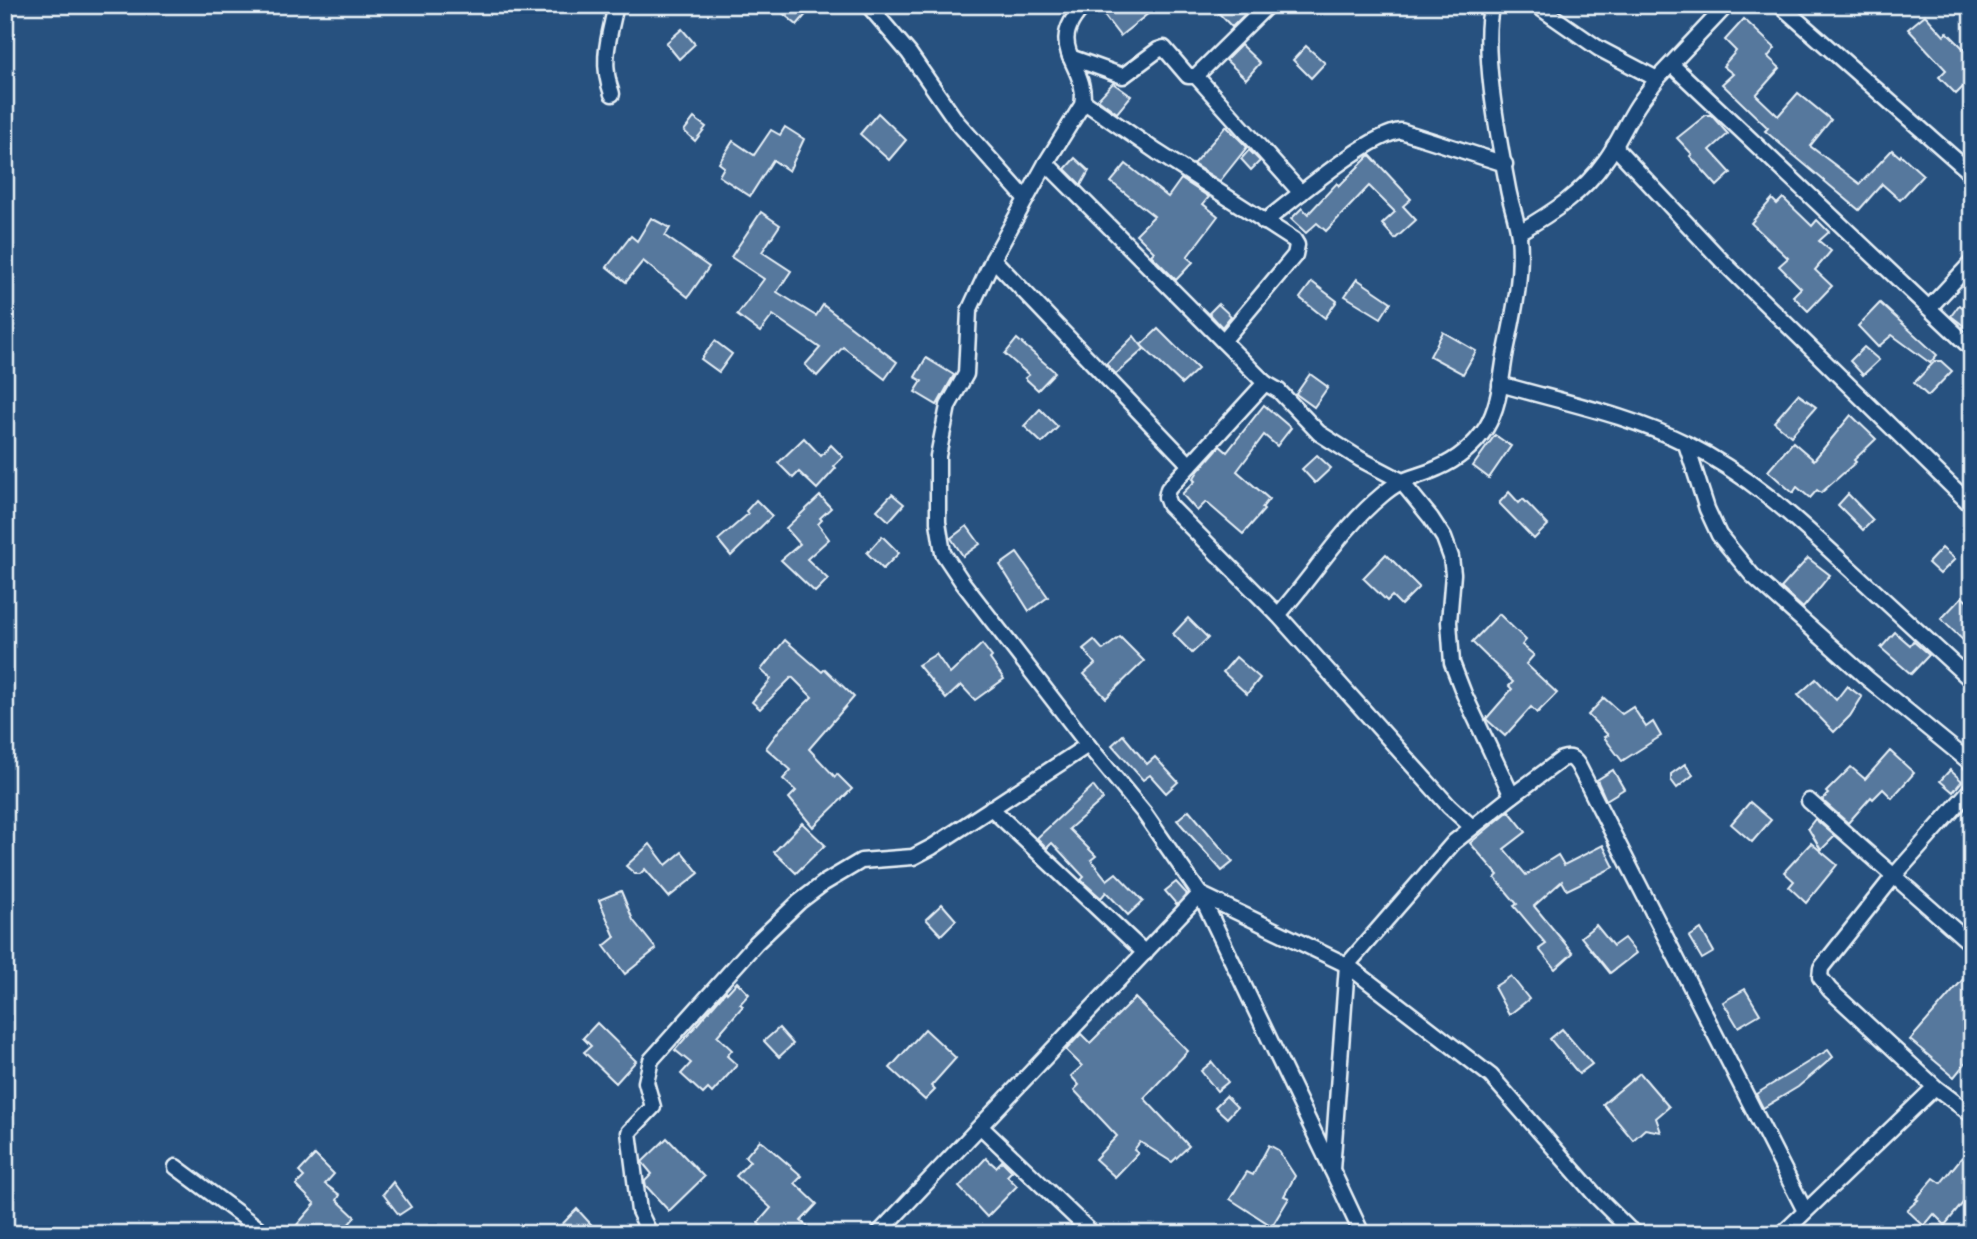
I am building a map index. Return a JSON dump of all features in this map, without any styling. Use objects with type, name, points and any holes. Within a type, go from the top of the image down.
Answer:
[{"type":"street","points":[[612,94],[606,76],[605,58],[617,5]]},
{"type":"street","points":[[869,5],[909,53],[957,122],[1026,199]]},
{"type":"street","points":[[1085,5],[1068,27],[1065,40],[1084,96],[1083,101],[993,259],[969,312],[966,374],[948,406],[938,456],[938,522],[943,553],[963,583],[1088,745],[1144,813],[1200,894],[1362,1234]]},
{"type":"street","points":[[1070,57],[1123,76],[1162,48],[1188,76],[1196,76],[1268,5]]},
{"type":"street","points":[[1278,615],[1354,519],[1400,480],[1438,468],[1459,456],[1476,442],[1495,409],[1517,298],[1520,249],[1489,52],[1489,12],[1492,5]]},
{"type":"street","points":[[1536,5],[1598,48],[1657,79]]},
{"type":"street","points":[[1519,232],[1550,214],[1578,192],[1607,159],[1638,105],[1657,79],[1727,5]]},
{"type":"street","points":[[1780,5],[1972,174]]},
{"type":"street","points":[[1672,65],[1972,349]]},
{"type":"street","points":[[1196,76],[1301,193]]},
{"type":"street","points":[[1083,101],[1294,240],[1297,245],[1295,255],[1223,341]]},
{"type":"street","points":[[1264,222],[1381,136],[1393,132],[1401,131],[1505,164]]},
{"type":"street","points":[[1614,146],[1722,261],[1972,506]]},
{"type":"street","points":[[1046,163],[1265,383],[1279,391],[1319,433],[1400,480],[1432,518],[1451,557],[1453,573],[1449,622],[1452,663],[1512,796]]},
{"type":"street","points":[[993,259],[1190,465]]},
{"type":"street","points":[[1929,308],[1972,262]]},
{"type":"street","points":[[1265,383],[1168,489],[1166,497],[1169,505],[1278,615],[1449,806],[1472,827]]},
{"type":"street","points":[[1500,384],[1617,417],[1686,444],[1756,485],[1972,681]]},
{"type":"street","points":[[1686,444],[1707,509],[1719,535],[1752,575],[1868,679],[1972,764]]},
{"type":"street","points":[[650,1234],[639,1211],[629,1132],[653,1107],[646,1082],[652,1060],[756,943],[799,902],[824,883],[861,861],[913,857],[1088,745]]},
{"type":"street","points":[[1332,1170],[1347,965],[1431,867],[1472,827],[1562,759],[1569,757],[1574,759],[1805,1211]]},
{"type":"street","points":[[1972,788],[1893,877],[1821,968],[1820,977],[1830,990],[1935,1087],[1972,1115]]},
{"type":"street","points":[[1809,801],[1972,944]]},
{"type":"street","points":[[991,808],[1145,953]]},
{"type":"street","points":[[878,1234],[1200,894]]},
{"type":"street","points":[[1200,894],[1347,965],[1492,1076],[1596,1196],[1637,1234]]},
{"type":"street","points":[[1782,1234],[1935,1087]]},
{"type":"street","points":[[981,1127],[1093,1234]]},
{"type":"street","points":[[176,1167],[265,1234]]},
{"type":"building","points":[[773,5],[814,5],[797,25]]},
{"type":"building","points":[[1096,5],[1159,5],[1120,36]]},
{"type":"building","points":[[1211,5],[1254,5],[1232,27]]},
{"type":"building","points":[[1925,15],[1944,36],[1947,32],[1972,57],[1972,96],[1963,87],[1956,94],[1939,77],[1946,70],[1908,29]]},
{"type":"building","points":[[1744,19],[1775,48],[1768,57],[1780,68],[1756,95],[1778,116],[1798,93],[1831,120],[1810,146],[1860,184],[1892,150],[1900,157],[1901,155],[1923,175],[1900,200],[1882,184],[1859,210],[1765,131],[1768,128],[1722,84],[1733,74],[1723,66],[1736,51],[1725,40]]},
{"type":"building","points":[[682,29],[695,44],[679,59],[666,43]]},
{"type":"building","points":[[1241,45],[1260,63],[1246,79],[1226,60]]},
{"type":"building","points":[[1306,46],[1325,63],[1311,78],[1293,60]]},
{"type":"building","points":[[1113,83],[1131,96],[1117,113],[1098,99]]},
{"type":"building","points":[[878,113],[906,140],[889,160],[860,134]]},
{"type":"building","points":[[1706,115],[1711,115],[1728,134],[1710,150],[1731,173],[1717,186],[1677,138]]},
{"type":"building","points":[[694,118],[706,127],[695,141],[684,131]]},
{"type":"building","points":[[1226,126],[1247,147],[1220,181],[1193,164]]},
{"type":"building","points":[[785,127],[804,139],[789,171],[773,160],[750,196],[719,176],[724,167],[719,163],[733,141],[754,155],[771,130],[780,135]]},
{"type":"building","points":[[1249,150],[1260,161],[1251,170],[1241,159]]},
{"type":"building","points":[[1370,155],[1411,199],[1403,206],[1416,220],[1395,239],[1382,224],[1395,212],[1369,186],[1326,231],[1317,223],[1306,233],[1291,219],[1302,208],[1308,214],[1337,183],[1339,186]]},
{"type":"building","points":[[1075,158],[1089,171],[1081,185],[1065,169]]},
{"type":"building","points":[[1126,164],[1168,197],[1181,179],[1209,197],[1203,204],[1218,216],[1187,257],[1193,262],[1176,280],[1151,255],[1154,252],[1136,234],[1154,216],[1111,182]]},
{"type":"building","points":[[1783,198],[1812,226],[1817,220],[1829,232],[1819,241],[1831,251],[1815,270],[1832,286],[1808,311],[1793,296],[1801,288],[1779,266],[1788,258],[1751,223],[1772,199],[1777,204]]},
{"type":"building","points":[[761,212],[780,225],[762,252],[791,271],[777,292],[816,316],[823,305],[897,362],[885,379],[843,347],[817,376],[805,365],[820,348],[773,315],[760,332],[737,315],[764,279],[731,257]]},
{"type":"building","points":[[651,218],[670,228],[665,236],[709,267],[688,297],[643,261],[626,282],[607,267],[631,236],[637,241]]},
{"type":"building","points":[[1357,279],[1391,302],[1381,318],[1345,296]]},
{"type":"building","points":[[1312,282],[1337,301],[1325,318],[1300,298]]},
{"type":"building","points":[[1880,303],[1937,355],[1930,363],[1892,335],[1878,347],[1858,326]]},
{"type":"building","points":[[1218,304],[1231,316],[1222,327],[1209,313]]},
{"type":"building","points":[[1959,305],[1972,313],[1972,332],[1951,316]]},
{"type":"building","points":[[1158,329],[1198,369],[1182,384],[1141,345]]},
{"type":"building","points":[[1443,332],[1476,351],[1463,374],[1430,356]]},
{"type":"building","points":[[1134,336],[1144,349],[1116,374],[1106,364]]},
{"type":"building","points":[[1017,339],[1055,372],[1038,390],[1025,378],[1029,375],[1005,354]]},
{"type":"building","points":[[715,341],[732,354],[719,372],[701,359]]},
{"type":"building","points":[[1864,347],[1879,360],[1863,375],[1850,361]]},
{"type":"building","points":[[926,358],[954,375],[937,405],[915,392],[922,381],[915,377]]},
{"type":"building","points":[[1935,361],[1941,361],[1952,371],[1928,396],[1914,383]]},
{"type":"building","points":[[1310,374],[1328,387],[1314,407],[1296,394]]},
{"type":"building","points":[[1798,394],[1816,407],[1791,436],[1774,422]]},
{"type":"building","points":[[1264,405],[1291,428],[1277,446],[1264,435],[1237,471],[1269,499],[1262,508],[1264,510],[1243,534],[1206,502],[1197,511],[1182,494],[1195,481],[1193,479],[1199,470],[1220,446],[1227,452]]},
{"type":"building","points":[[1040,409],[1058,427],[1042,443],[1024,426]]},
{"type":"building","points":[[1851,415],[1876,439],[1854,460],[1856,462],[1821,493],[1817,490],[1810,498],[1797,487],[1793,493],[1768,471],[1793,442],[1814,460]]},
{"type":"building","points":[[1495,435],[1511,446],[1489,478],[1473,466]]},
{"type":"building","points":[[804,438],[821,456],[831,445],[843,457],[817,489],[799,472],[793,478],[778,463]]},
{"type":"building","points":[[1317,455],[1331,468],[1315,483],[1302,469]]},
{"type":"building","points":[[1509,492],[1519,503],[1523,499],[1548,525],[1534,539],[1499,503]]},
{"type":"building","points":[[892,494],[904,504],[889,521],[877,510]]},
{"type":"building","points":[[1848,494],[1873,520],[1863,530],[1838,505]]},
{"type":"building","points":[[820,496],[831,508],[820,518],[822,520],[818,524],[829,539],[807,559],[828,579],[815,592],[781,560],[800,544],[786,528]]},
{"type":"building","points":[[756,500],[772,516],[731,556],[718,540],[748,514],[746,511]]},
{"type":"building","points":[[967,526],[980,544],[963,556],[951,538]]},
{"type":"building","points":[[882,536],[899,553],[883,569],[867,553]]},
{"type":"building","points":[[1942,548],[1955,559],[1940,574],[1928,563]]},
{"type":"building","points":[[1017,553],[1048,597],[1029,611],[1000,565]]},
{"type":"building","points":[[1386,554],[1419,587],[1401,605],[1392,596],[1387,601],[1363,578]]},
{"type":"building","points":[[1808,558],[1830,575],[1803,608],[1781,588]]},
{"type":"building","points":[[1962,597],[1972,606],[1972,649],[1941,619]]},
{"type":"building","points":[[1499,614],[1526,640],[1522,645],[1534,655],[1526,664],[1557,693],[1537,713],[1531,707],[1505,736],[1486,719],[1512,689],[1509,686],[1513,682],[1472,642]]},
{"type":"building","points":[[1188,618],[1208,638],[1192,653],[1173,634]]},
{"type":"building","points":[[1895,632],[1910,645],[1913,641],[1929,655],[1911,674],[1881,648]]},
{"type":"building","points":[[1120,637],[1144,661],[1106,698],[1084,674],[1095,664],[1083,649],[1094,640],[1103,650]]},
{"type":"building","points":[[785,640],[822,672],[825,669],[854,697],[809,749],[835,777],[837,774],[852,789],[813,827],[789,798],[796,791],[783,779],[791,770],[766,748],[781,728],[812,697],[792,677],[760,709],[752,702],[771,679],[761,670]]},
{"type":"building","points":[[982,644],[1004,679],[975,700],[961,685],[946,699],[918,665],[936,654],[950,674]]},
{"type":"building","points":[[1236,657],[1260,678],[1247,694],[1223,672]]},
{"type":"building","points":[[1816,679],[1836,700],[1847,686],[1862,697],[1850,716],[1834,732],[1798,695]]},
{"type":"building","points":[[1604,698],[1622,714],[1633,707],[1646,727],[1653,722],[1661,736],[1622,761],[1604,737],[1608,735],[1588,715]]},
{"type":"building","points":[[1123,735],[1147,764],[1155,757],[1178,782],[1166,793],[1150,775],[1143,780],[1112,745]]},
{"type":"building","points":[[1890,751],[1914,773],[1892,798],[1883,789],[1873,799],[1871,797],[1848,823],[1822,800],[1828,794],[1826,792],[1851,767],[1865,779]]},
{"type":"building","points":[[1685,764],[1693,775],[1677,788],[1671,780],[1671,774]]},
{"type":"building","points":[[1613,770],[1624,789],[1606,800],[1597,780]]},
{"type":"building","points":[[1950,770],[1962,781],[1953,792],[1940,781]]},
{"type":"building","points":[[1093,786],[1103,799],[1069,829],[1096,856],[1091,860],[1107,880],[1116,873],[1143,901],[1128,915],[1106,892],[1101,898],[1081,880],[1084,877],[1052,843],[1047,848],[1037,838]]},
{"type":"building","points":[[1750,802],[1771,820],[1752,842],[1731,824]]},
{"type":"building","points":[[1189,810],[1233,862],[1222,871],[1177,820]]},
{"type":"building","points":[[1509,811],[1526,832],[1504,849],[1526,875],[1558,855],[1564,865],[1603,845],[1614,867],[1567,890],[1562,881],[1534,906],[1573,953],[1555,969],[1539,949],[1546,944],[1514,906],[1517,904],[1495,878],[1498,875],[1470,843]]},
{"type":"building","points":[[1815,819],[1835,836],[1821,850],[1808,828]]},
{"type":"building","points":[[802,823],[825,845],[796,873],[774,852]]},
{"type":"building","points":[[1811,843],[1837,865],[1806,903],[1789,887],[1794,881],[1784,872]]},
{"type":"building","points":[[650,844],[666,865],[682,852],[699,873],[669,897],[645,869],[640,874],[635,874],[626,866]]},
{"type":"building","points":[[1176,882],[1187,894],[1177,905],[1165,891]]},
{"type":"building","points":[[621,891],[633,920],[656,949],[625,974],[604,946],[615,937],[599,900]]},
{"type":"building","points":[[942,904],[956,920],[941,935],[926,919]]},
{"type":"building","points":[[1596,925],[1613,946],[1624,938],[1636,953],[1610,973],[1581,937]]},
{"type":"building","points":[[1701,929],[1714,952],[1702,959],[1689,937]]},
{"type":"building","points":[[1972,969],[1972,1055],[1954,1077],[1910,1040]]},
{"type":"building","points":[[1511,976],[1529,999],[1509,1015],[1494,987]]},
{"type":"building","points":[[737,982],[749,994],[740,1004],[743,1006],[717,1036],[732,1050],[727,1056],[737,1065],[712,1093],[708,1089],[703,1094],[681,1074],[691,1063],[675,1050]]},
{"type":"building","points":[[1745,989],[1760,1014],[1738,1027],[1723,1002]]},
{"type":"building","points":[[1135,998],[1188,1051],[1144,1098],[1189,1146],[1172,1162],[1140,1142],[1134,1150],[1138,1153],[1115,1177],[1095,1159],[1117,1136],[1074,1090],[1079,1085],[1071,1076],[1082,1066],[1066,1050],[1081,1034],[1090,1043]]},
{"type":"building","points":[[597,1023],[636,1061],[616,1083],[584,1052],[591,1046],[583,1038]]},
{"type":"building","points":[[779,1028],[793,1044],[779,1057],[764,1041]]},
{"type":"building","points":[[925,1029],[956,1058],[931,1086],[935,1090],[925,1100],[890,1068]]},
{"type":"building","points":[[1562,1029],[1592,1064],[1579,1074],[1550,1039]]},
{"type":"building","points":[[1828,1050],[1833,1057],[1798,1087],[1763,1108],[1756,1094]]},
{"type":"building","points":[[1212,1062],[1228,1082],[1217,1091],[1201,1071]]},
{"type":"building","points":[[1640,1073],[1669,1107],[1656,1118],[1661,1132],[1645,1129],[1633,1140],[1603,1104]]},
{"type":"building","points":[[1226,1096],[1237,1107],[1227,1118],[1215,1107]]},
{"type":"building","points":[[667,1138],[704,1177],[669,1211],[646,1186],[645,1181],[652,1174],[642,1162]]},
{"type":"building","points":[[760,1140],[802,1176],[795,1183],[817,1204],[801,1221],[816,1234],[769,1234],[758,1223],[771,1208],[736,1176],[750,1161],[745,1157]]},
{"type":"building","points":[[1269,1145],[1278,1150],[1295,1176],[1284,1196],[1289,1198],[1272,1226],[1230,1199],[1247,1172],[1253,1175]]},
{"type":"building","points":[[315,1155],[334,1174],[325,1184],[340,1195],[337,1200],[355,1217],[340,1234],[289,1234],[315,1204],[296,1185],[304,1177],[299,1172]]},
{"type":"building","points":[[1962,1157],[1972,1165],[1972,1192],[1945,1225],[1934,1214],[1924,1226],[1907,1210],[1934,1178],[1941,1183]]},
{"type":"building","points":[[986,1158],[996,1167],[1002,1161],[1012,1171],[1007,1176],[1017,1186],[987,1217],[959,1187]]},
{"type":"building","points":[[393,1182],[411,1207],[399,1215],[383,1194]]},
{"type":"building","points":[[577,1209],[600,1234],[553,1234],[571,1215]]}]
